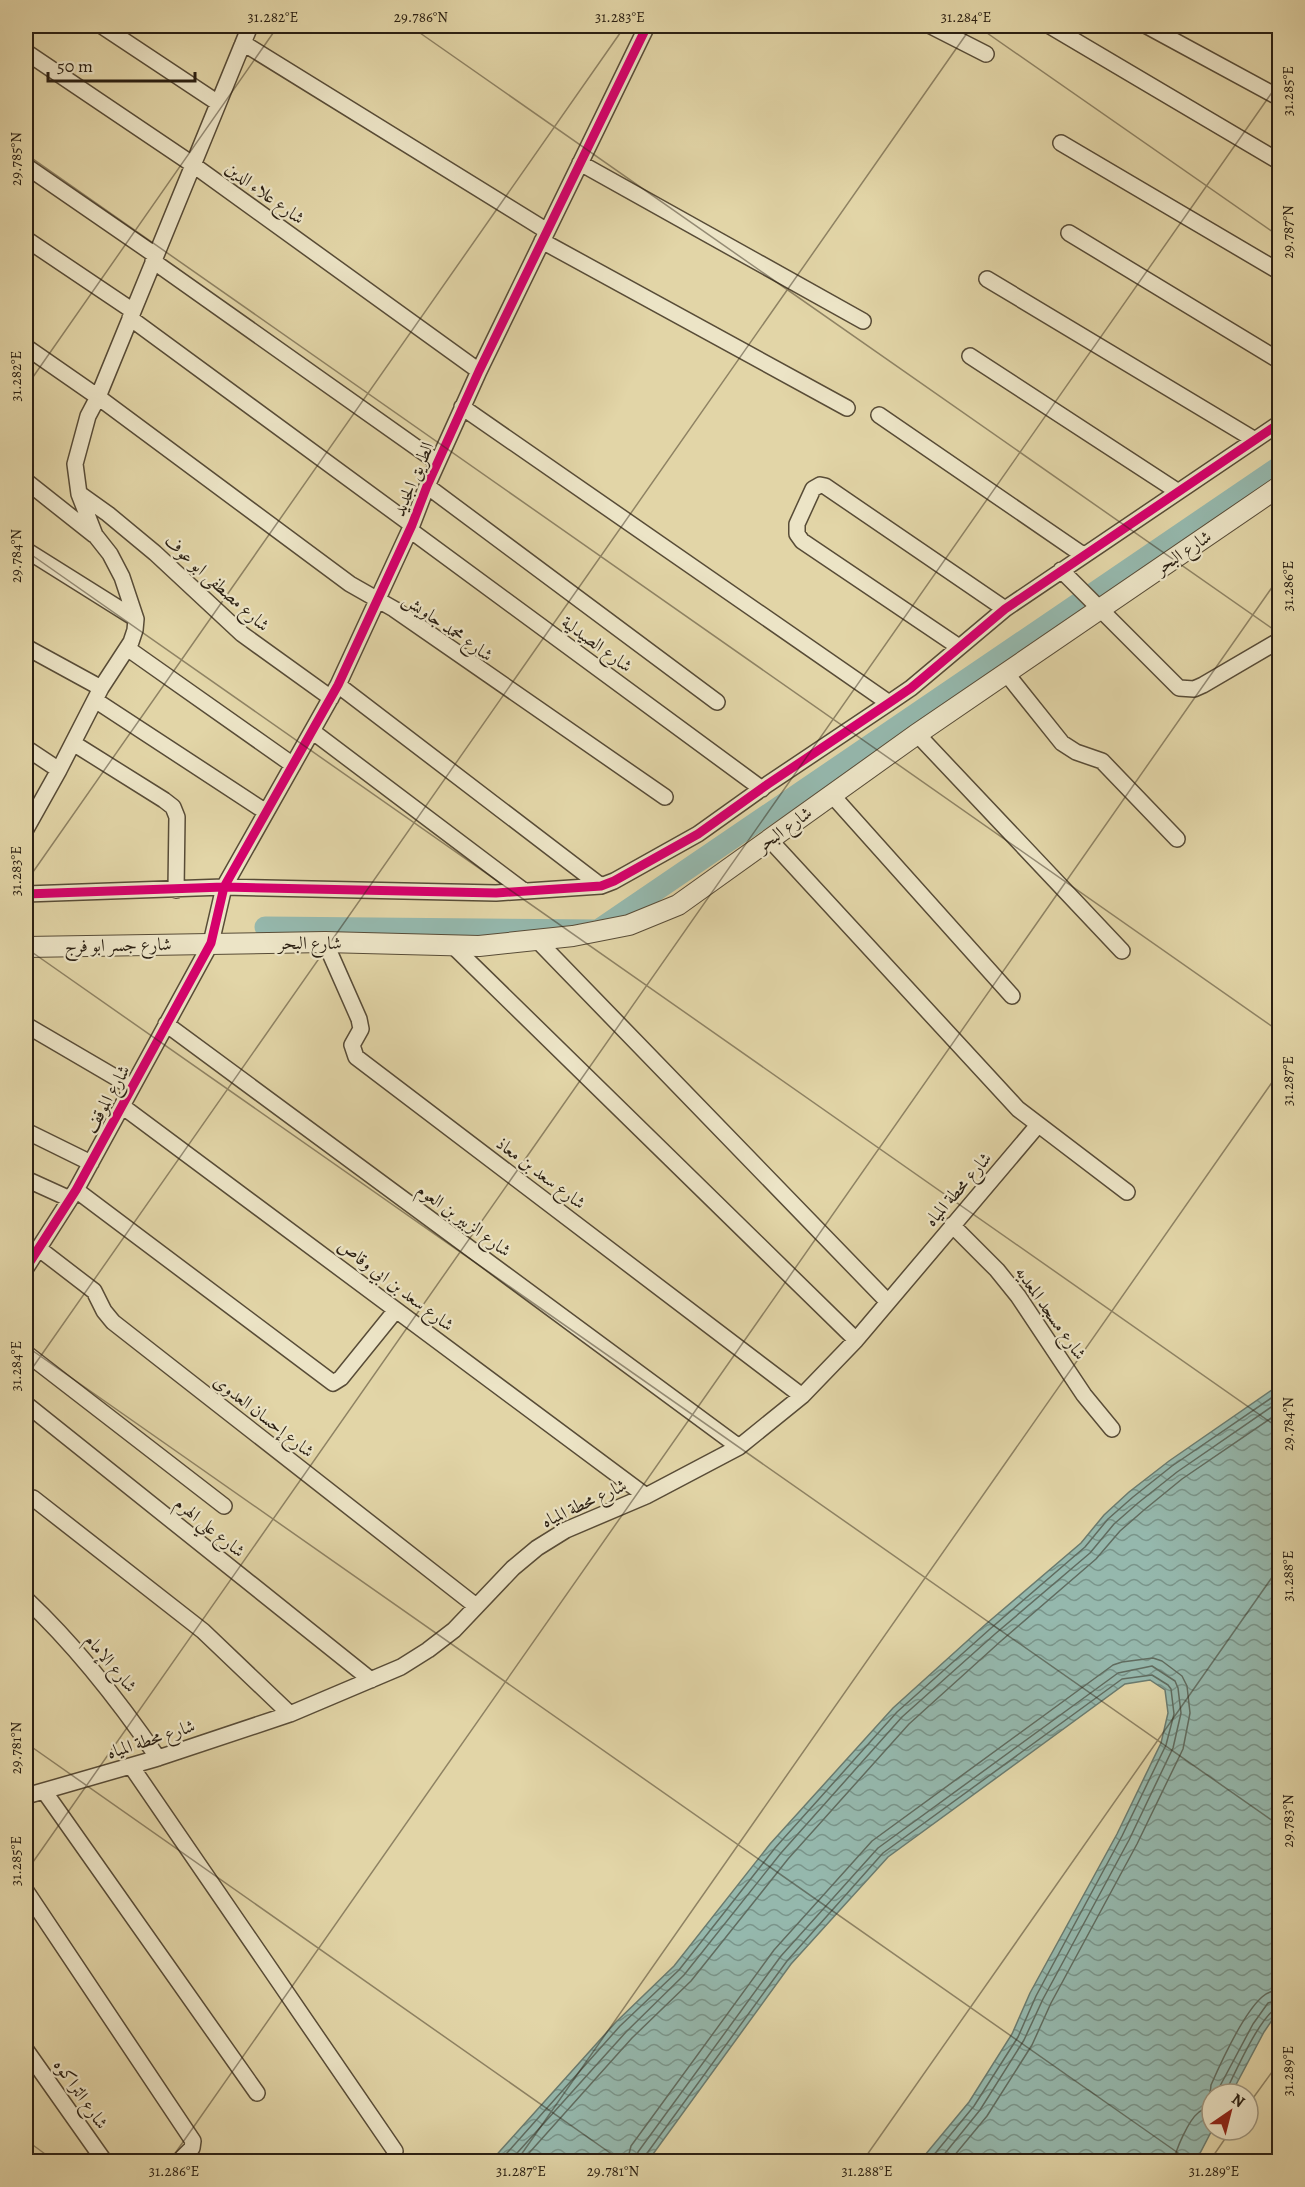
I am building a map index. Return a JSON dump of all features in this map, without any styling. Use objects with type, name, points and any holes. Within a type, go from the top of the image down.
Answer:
[{"type":"street","points":[[102,26],[218,103]]},
{"type":"street","points":[[95,535],[80,494],[75,464],[88,416],[98,397],[250,26]]},
{"type":"street","name":"الطريق الجديد","points":[[211,943],[224,887],[334,691],[411,528],[462,407],[647,26]]},
{"type":"street","points":[[931,26],[986,54]]},
{"type":"street","points":[[1050,26],[1280,162]]},
{"type":"street","points":[[1147,26],[1280,98]]},
{"type":"street","points":[[243,43],[545,236],[847,408]]},
{"type":"street","name":"شارع علاء الدين","points":[[26,52],[192,164],[479,371]]},
{"type":"street","points":[[1061,144],[1280,272]]},
{"type":"street","points":[[580,164],[863,321]]},
{"type":"street","points":[[26,166],[438,462]]},
{"type":"street","points":[[1070,233],[1280,361]]},
{"type":"street","name":"شارع الصيدلية","points":[[26,239],[131,314],[411,528],[762,789]]},
{"type":"street","points":[[987,279],[1255,440]]},
{"type":"street","name":"شارع محمد جاويش","points":[[26,346],[350,584],[394,609],[665,797]]},
{"type":"street","points":[[970,356],[1177,491]]},
{"type":"street","points":[[462,407],[889,703]]},
{"type":"street","points":[[879,415],[1083,555]]},
{"type":"street","points":[[26,894],[224,887],[484,893],[601,886],[698,834],[911,688],[1005,609],[1060,570],[1280,423]]},
{"type":"street","points":[[26,481],[95,535],[110,554],[122,577],[136,619],[135,630],[127,648],[98,694],[26,829]]},
{"type":"street","points":[[959,647],[802,541],[797,534],[797,524],[813,489],[819,485],[825,486],[1005,609]]},
{"type":"street","points":[[427,486],[717,702]]},
{"type":"street","name":"شارع البحر","points":[[211,943],[325,942],[479,946],[573,936],[628,925],[678,905],[917,734],[1280,486]]},
{"type":"street","name":"شارع مصطفى ابو عوف","points":[[80,494],[155,553],[242,634],[334,691],[601,886]]},
{"type":"street","points":[[26,550],[136,619]]},
{"type":"street","points":[[1060,570],[1174,684],[1186,689],[1203,685],[1280,640]]},
{"type":"street","points":[[26,647],[98,694],[266,812]]},
{"type":"street","points":[[127,648],[293,765]]},
{"type":"street","points":[[1006,673],[1062,743],[1108,766],[1177,839]]},
{"type":"street","points":[[312,731],[524,891]]},
{"type":"street","points":[[917,734],[1122,951]]},
{"type":"street","points":[[73,743],[173,807],[177,817],[176,890]]},
{"type":"street","points":[[26,748],[59,770]]},
{"type":"street","points":[[832,795],[1012,996]]},
{"type":"street","points":[[770,840],[1018,1109],[1126,1192]]},
{"type":"street","points":[[537,940],[887,1301]]},
{"type":"street","name":"شارع سعد بن معاذ","points":[[325,942],[359,1019],[361,1029],[352,1045],[356,1057],[802,1396]]},
{"type":"street","name":"شارع جسر ابو فرج","points":[[26,947],[211,943]]},
{"type":"street","name":"شارع الموقف","points":[[26,1268],[73,1195],[211,943]]},
{"type":"street","points":[[452,945],[855,1340]]},
{"type":"street","name":"شارع الزبير بن العوم","points":[[166,1024],[739,1447]]},
{"type":"street","points":[[26,1025],[132,1087]]},
{"type":"street","name":"شارع سعد بن ابي وقاص","points":[[122,1106],[646,1496]]},
{"type":"street","name":"شارع محطة المياه","points":[[26,1796],[158,1758],[290,1714],[400,1666],[428,1650],[454,1630],[513,1568],[537,1548],[566,1530],[646,1496],[739,1447],[802,1396],[855,1340],[1038,1125]]},
{"type":"street","points":[[26,1131],[91,1163]]},
{"type":"street","points":[[26,1179],[73,1195],[328,1382],[333,1383],[342,1378],[396,1310]]},
{"type":"street","name":"شارع مسجد المعديه","points":[[952,1226],[997,1270],[1018,1296],[1084,1395],[1112,1429]]},
{"type":"street","name":"شارع إحسان العدوى","points":[[38,1248],[94,1291],[104,1311],[113,1322],[476,1606]]},
{"type":"street","points":[[26,1353],[224,1506]]},
{"type":"street","name":"شارع علي الهرم","points":[[26,1404],[371,1680]]},
{"type":"street","points":[[33,1498],[203,1631],[290,1714]]},
{"type":"street","name":"شارع الإمام","points":[[26,1599],[87,1662],[124,1709],[158,1758]]},
{"type":"street","points":[[131,1766],[395,2151]]},
{"type":"street","points":[[44,1791],[257,2093]]},
{"type":"street","points":[[26,1891],[193,2141],[192,2148],[178,2162]]},
{"type":"street","name":"شارع التراكوه","points":[[26,2050],[105,2162]]},
{"type":"water","points":[[1279,1385],[1279,2010],[1264,2032],[1237,2082],[1200,2082],[1200,2142],[1206,2142],[1196,2161],[920,2161],[969,2102],[1012,2034],[1030,1993],[1117,1834],[1161,1743],[1168,1713],[1165,1690],[1150,1680],[1125,1684],[888,1857],[791,1964],[648,2161],[491,2161],[616,2022],[674,1966],[770,1844],[893,1708],[1081,1543],[1104,1515],[1129,1492],[1169,1461]]},
{"type":"waterway","points":[[265,927],[598,930],[1280,466]]},
{"type":"cycle path","points":[[26,1268],[76,1190],[211,943],[224,887],[338,685],[412,525],[427,486],[479,371],[647,26]]},
{"type":"cycle path","points":[[26,894],[224,887],[496,893],[601,886],[698,834],[911,688],[1005,609],[1280,423]]}]
